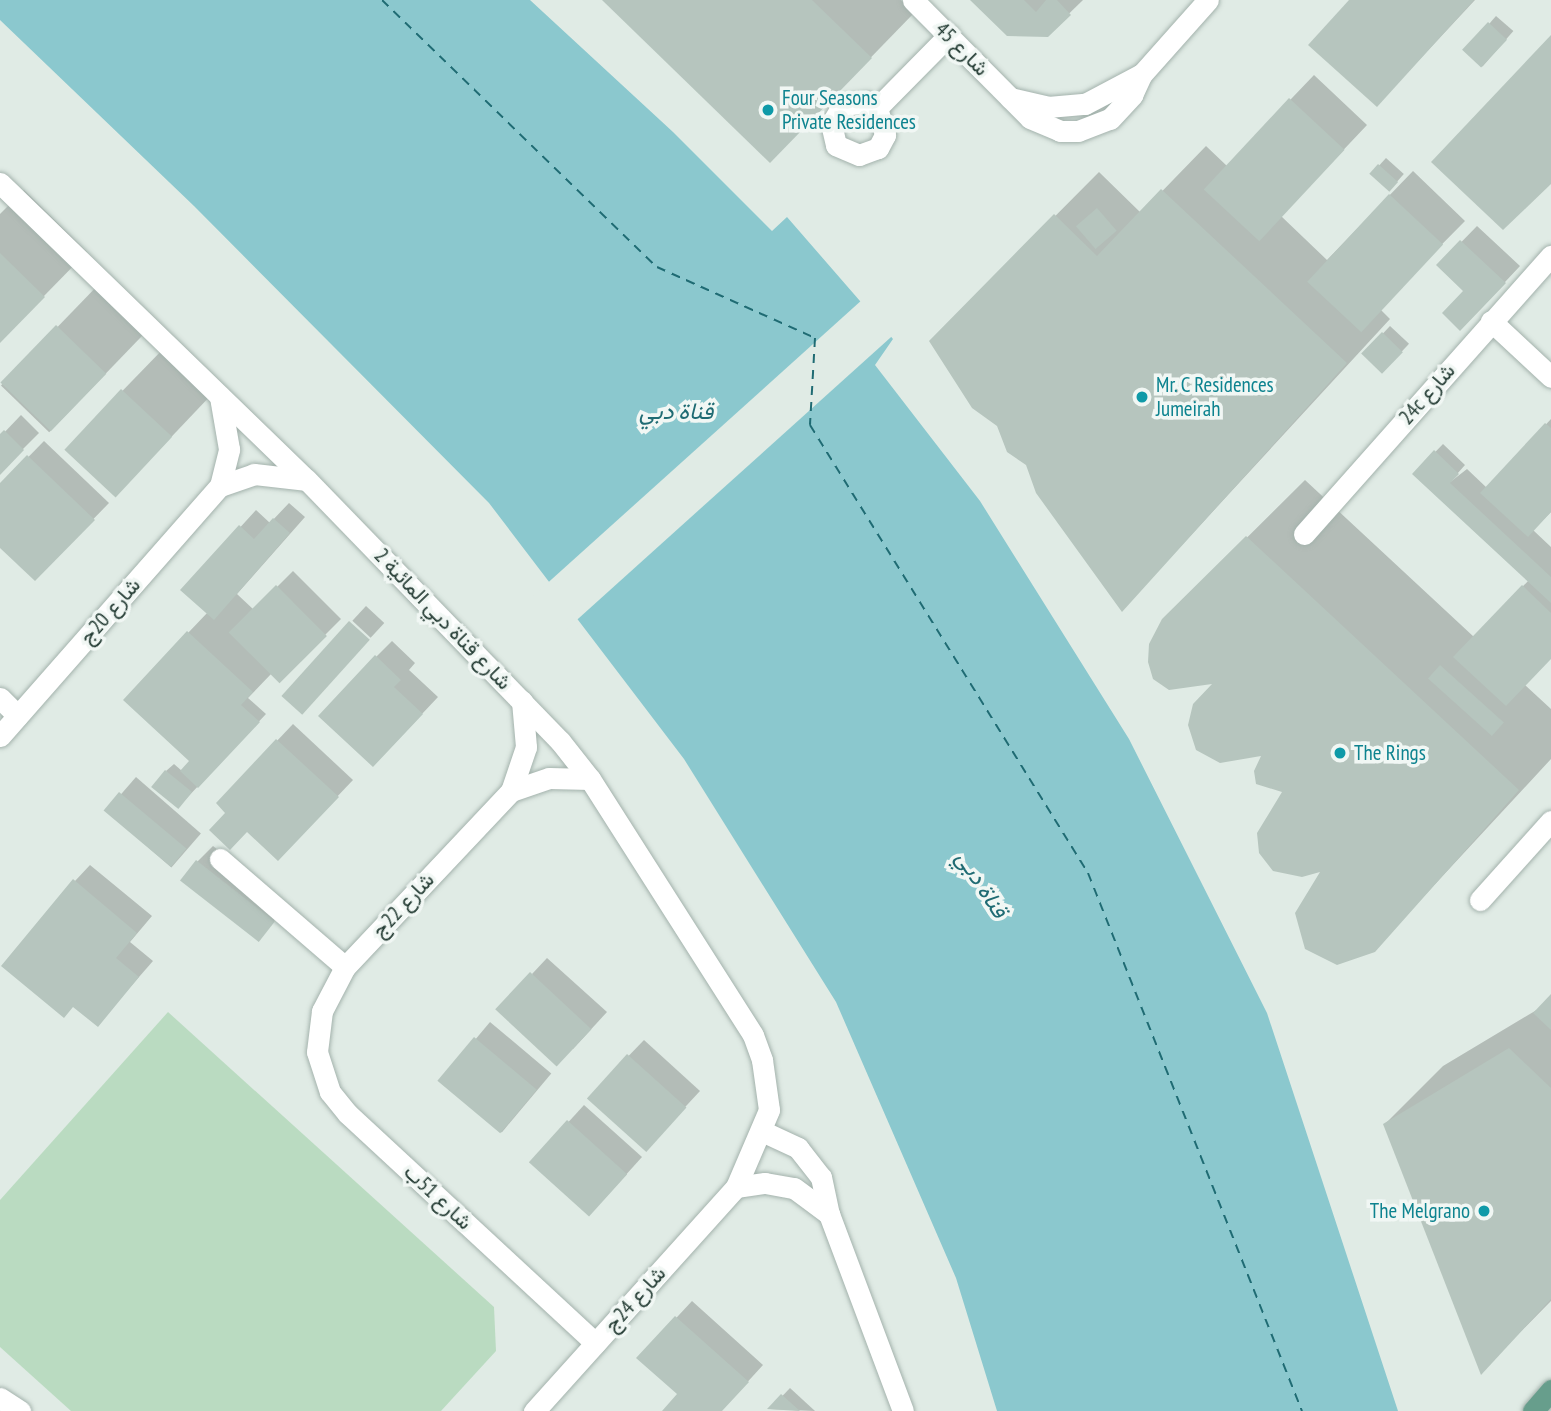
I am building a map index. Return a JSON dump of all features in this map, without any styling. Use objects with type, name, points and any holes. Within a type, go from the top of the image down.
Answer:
[{"type":"main road","points":[[1533,1411],[1551,1390]]},
{"type":"street","name":"شارع 45","points":[[913,0],[1010,98],[1048,107],[1085,104],[1142,74],[1208,0]]},
{"type":"street","points":[[877,108],[949,35]]},
{"type":"street","name":"شارع قناة دبي المائية 2","points":[[0,184],[219,392],[307,480],[522,700],[590,779],[753,1035],[768,1088],[769,1110],[764,1132],[736,1187]]},
{"type":"street","name":"24c شارع","points":[[1304,534],[1551,256]]},
{"type":"street","points":[[1491,321],[1551,377]]},
{"type":"street","points":[[219,392],[229,430],[220,486],[263,473],[307,480]]},
{"type":"street","name":"شارع 20ج","points":[[0,736],[220,486]]},
{"type":"street","points":[[0,698],[18,716]]},
{"type":"street","name":"شارع 22ج","points":[[317,1032],[329,993],[345,967],[510,791],[526,747],[522,700]]},
{"type":"street","name":"شارع 22ج","points":[[510,791],[549,778],[590,779]]},
{"type":"street","points":[[1480,900],[1551,821]]},
{"type":"street","points":[[220,859],[345,967]]},
{"type":"street","name":"شارع 51ب","points":[[317,1032],[321,1073],[330,1092],[348,1114],[595,1343]]},
{"type":"street","points":[[764,1132],[798,1148],[811,1161],[827,1195],[830,1214],[903,1411]]},
{"type":"street","points":[[736,1187],[765,1183],[794,1188],[830,1214]]},
{"type":"street","name":"شارع 24ج","points":[[534,1411],[736,1187]]},
{"type":"street","points":[[0,1398],[20,1411]]},
{"type":"green space","points":[[168,1012],[494,1307],[496,1351],[441,1411],[71,1411],[0,1347],[0,1200]]},
{"type":"water","name":"قناة دبي","points":[[0,0],[530,0],[673,132],[772,231],[787,217],[893,339],[875,365],[980,501],[1129,739],[1267,1013],[1398,1411],[997,1411],[956,1278],[836,1002],[684,759],[489,503],[194,206],[0,20]]},
{"type":"pier","points":[[863,299],[894,334],[562,634],[530,599]]},
{"type":"building","name":"Four Seasons Private Residences","points":[[602,0],[812,0],[872,58],[770,163]]},
{"type":"building","points":[[970,0],[1024,0],[1036,12],[1046,0],[1057,0],[1071,15],[1048,37],[1007,36]]},
{"type":"building","points":[[1349,0],[1474,0],[1377,107],[1308,45]]},
{"type":"building","points":[[1488,22],[1507,40],[1481,68],[1462,50]]},
{"type":"building","points":[[1551,35],[1551,184],[1503,230],[1431,162]]},
{"type":"building","points":[[1289,98],[1345,150],[1259,241],[1204,189]]},
{"type":"building","points":[[1378,164],[1398,182],[1389,192],[1369,174]]},
{"type":"building","name":"Mr. C Residences Jumeirah","points":[[1161,189],[1347,363],[1122,612],[1036,493],[1026,465],[1007,452],[997,426],[972,408],[929,341],[1054,214],[1097,256]]},
{"type":"building","points":[[1389,194],[1443,244],[1361,332],[1307,282]]},
{"type":"building","points":[[1097,208],[1117,231],[1096,249],[1076,226]]},
{"type":"building","points":[[1460,240],[1506,283],[1460,331],[1442,313],[1463,291],[1436,265]]},
{"type":"building","points":[[0,253],[45,297],[0,343]]},
{"type":"building","points":[[56,325],[106,374],[51,431],[0,383]]},
{"type":"building","points":[[1382,332],[1403,352],[1382,374],[1361,354]]},
{"type":"building","points":[[121,389],[172,437],[116,497],[64,450]]},
{"type":"building","points":[[1545,423],[1551,428],[1551,512],[1528,537],[1480,493]]},
{"type":"building","points":[[4,430],[24,450],[0,475],[0,434]]},
{"type":"building","points":[[1434,450],[1459,474],[1450,483],[1551,577],[1551,603],[1412,474]]},
{"type":"building","points":[[27,455],[95,520],[35,581],[0,548],[0,483]]},
{"type":"building","points":[[273,518],[290,533],[214,620],[180,590],[239,525],[254,539]]},
{"type":"building","name":"The Rings","points":[[1246,536],[1519,790],[1375,952],[1337,965],[1305,949],[1295,913],[1320,872],[1302,877],[1273,871],[1259,853],[1257,833],[1282,792],[1256,784],[1254,771],[1261,756],[1220,763],[1196,750],[1188,725],[1193,704],[1212,684],[1169,690],[1153,679],[1148,662],[1149,644],[1162,619]]},
{"type":"building","points":[[276,585],[327,636],[280,683],[229,632]]},
{"type":"building","points":[[1522,585],[1551,613],[1551,659],[1506,706],[1453,657]]},
{"type":"building","points":[[349,621],[370,640],[302,715],[281,696]]},
{"type":"building","points":[[187,631],[253,692],[241,705],[260,722],[198,788],[180,771],[189,761],[123,700]]},
{"type":"building","points":[[375,655],[401,680],[394,687],[423,714],[373,767],[318,716]]},
{"type":"building","points":[[1440,665],[1504,723],[1492,736],[1428,678]]},
{"type":"building","points":[[276,739],[339,797],[278,861],[247,832],[230,850],[209,830],[225,813],[216,803]]},
{"type":"building","points":[[165,770],[192,792],[178,809],[151,787]]},
{"type":"building","points":[[119,792],[186,849],[171,867],[104,810]]},
{"type":"building","points":[[196,860],[275,922],[259,942],[180,880]]},
{"type":"building","points":[[73,879],[137,933],[116,958],[139,977],[98,1027],[73,1007],[64,1018],[1,966]]},
{"type":"building","points":[[530,972],[591,1029],[557,1067],[495,1009]]},
{"type":"building","points":[[1551,994],[1551,1030],[1533,1013]]},
{"type":"building","points":[[474,1037],[537,1090],[500,1133],[437,1081]]},
{"type":"building","name":"The Melgrano","points":[[1509,1048],[1551,1088],[1551,1299],[1481,1375],[1383,1124]]},
{"type":"building","points":[[627,1054],[686,1108],[646,1152],[587,1099]]},
{"type":"building","points":[[567,1120],[627,1174],[589,1217],[529,1162]]},
{"type":"building","points":[[675,1316],[749,1382],[722,1411],[662,1411],[677,1394],[636,1358]]},
{"type":"building","points":[[781,1394],[800,1411],[767,1409]]},
{"type":"ferry route","points":[[382,0],[657,267],[815,338],[810,425],[1088,873],[1302,1411]]},
{"type":"place","name":"Four Seasons Private Residences","points":[[768,110]]},
{"type":"place","name":"Mr. C Residences Jumeirah","points":[[1142,397]]},
{"type":"place","name":"The Rings","points":[[1340,753]]},
{"type":"place","name":"The Melgrano","points":[[1484,1211]]}]
